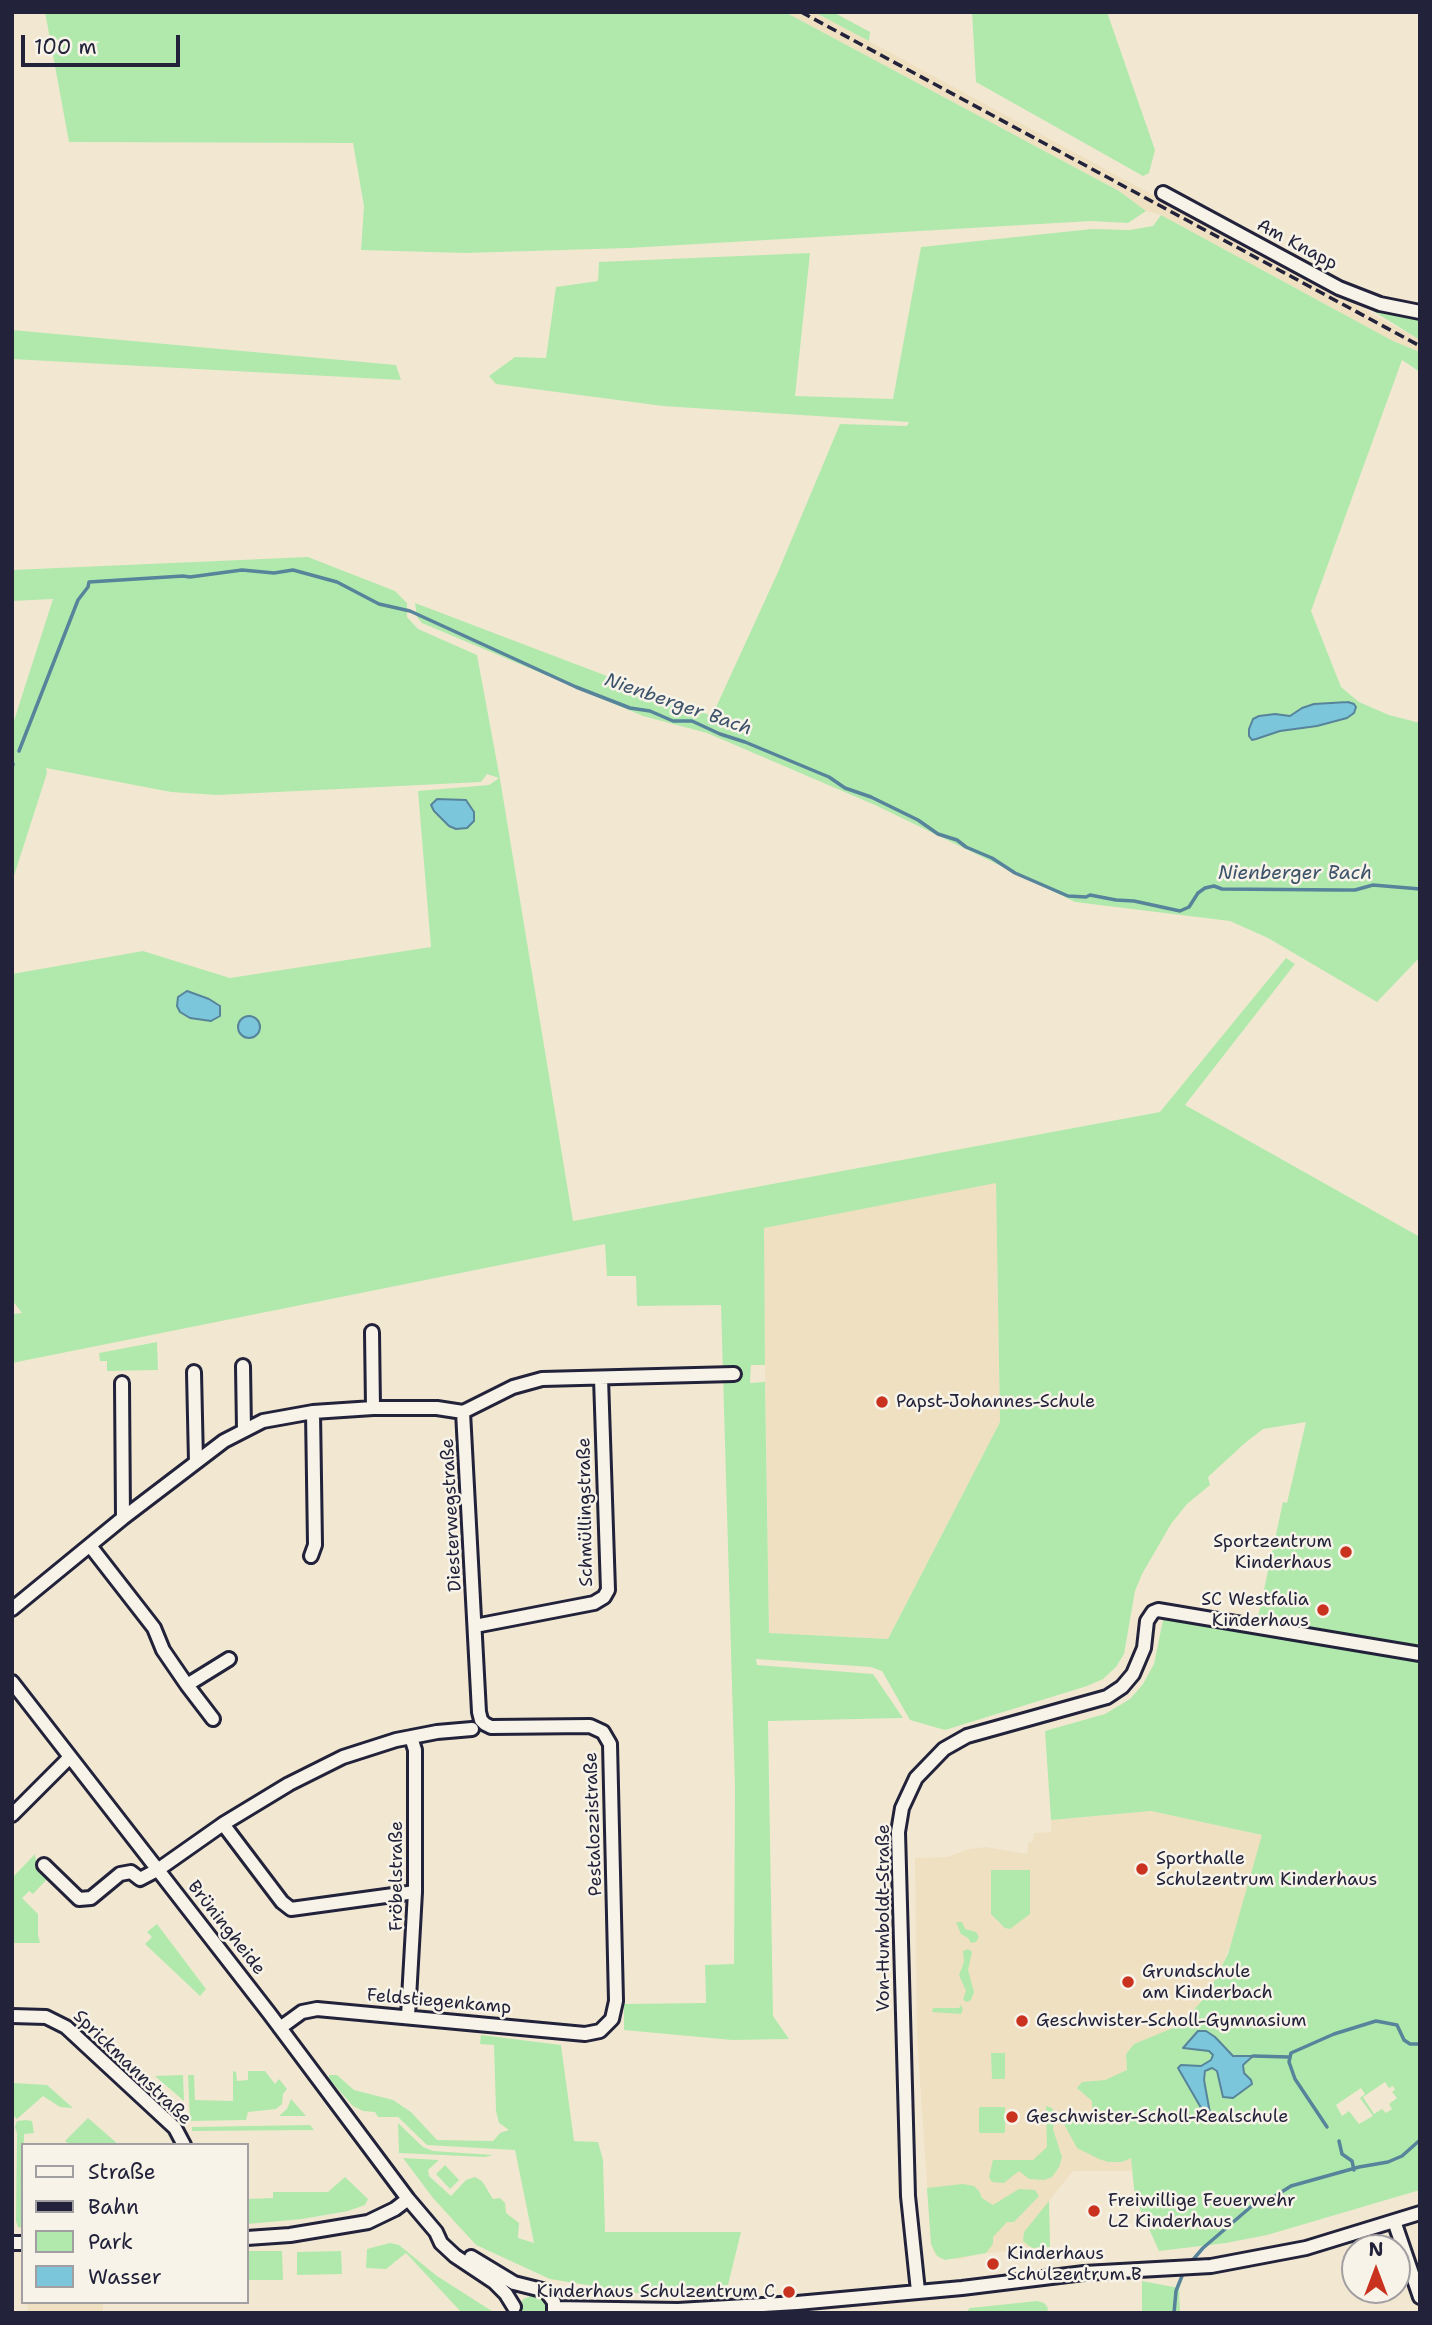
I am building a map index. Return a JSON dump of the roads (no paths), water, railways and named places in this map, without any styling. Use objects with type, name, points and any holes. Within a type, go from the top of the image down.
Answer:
[{"type":"street","name":"Am Knapp","points":[[1163,193],[1339,288],[1380,304],[1420,312]]},
{"type":"street","points":[[372,1332],[373,1408]]},
{"type":"street","points":[[243,1366],[244,1430]]},
{"type":"street","points":[[194,1373],[196,1462]]},
{"type":"street","name":"Diesterwegstraße","points":[[485,1724],[479,1712],[463,1412],[530,1381],[734,1374]]},
{"type":"street","name":"Schmüllingstraße","points":[[475,1626],[594,1603],[604,1597],[608,1590],[601,1378]]},
{"type":"street","points":[[122,1383],[123,1518]]},
{"type":"street","points":[[12,1609],[123,1518],[224,1441],[263,1421],[313,1412],[373,1408],[437,1408],[463,1412]]},
{"type":"street","points":[[312,1556],[315,1545],[313,1412]]},
{"type":"street","points":[[91,1546],[154,1628],[163,1650],[213,1718]]},
{"type":"street","name":"Von-Humboldt-Straße","points":[[918,2291],[908,2196],[898,1832],[902,1808],[916,1778],[938,1754],[967,1736],[1107,1697],[1122,1687],[1140,1660],[1147,1621],[1153,1612],[1164,1611],[1420,1654]]},
{"type":"street","points":[[187,1685],[229,1659]]},
{"type":"street","name":"Brüningheide","points":[[12,1682],[159,1869],[442,2243],[455,2256],[494,2282],[506,2294],[514,2310]]},
{"type":"street","name":"Pestalozzistraße","points":[[485,1724],[504,1728],[590,1727],[599,1729],[608,1739],[616,2001],[612,2018],[600,2031]]},
{"type":"street","points":[[44,1865],[79,1899],[91,1898],[120,1874],[131,1872],[140,1879],[159,1869],[223,1824],[289,1784],[343,1757],[411,1737],[471,1729]]},
{"type":"street","name":"Fröbelstraße","points":[[408,2016],[415,1892],[415,1750],[411,1737]]},
{"type":"street","points":[[12,1815],[71,1757]]},
{"type":"street","points":[[223,1824],[282,1902],[291,1909],[415,1892]]},
{"type":"street","name":"Feldstiegenkamp","points":[[280,2028],[302,2012],[317,2009],[585,2034],[600,2031]]},
{"type":"street","name":"Sprickmannstraße","points":[[12,2016],[46,2017],[66,2027],[175,2128],[183,2143]]},
{"type":"street","points":[[248,2238],[289,2235],[368,2222],[396,2209],[408,2199]]},
{"type":"street","points":[[436,2232],[448,2238],[480,2264],[514,2283],[540,2288],[548,2293],[554,2311],[678,2309],[797,2303],[1084,2273],[1199,2267],[1290,2252],[1420,2213]]},
{"type":"street","points":[[1394,2221],[1420,2297]]},
{"type":"street","points":[[514,2310],[518,2295],[529,2288]]},
{"type":"water","points":[[1348,702],[1356,707],[1354,713],[1347,718],[1317,726],[1280,731],[1252,740],[1249,736],[1253,719],[1259,716],[1290,716],[1314,704]]},
{"type":"water","points":[[437,799],[466,800],[474,812],[474,821],[467,828],[456,829],[449,826],[431,805]]},
{"type":"water","points":[[187,991],[220,1006],[220,1016],[211,1021],[190,1018],[180,1012],[177,1006],[178,997]]},
{"type":"water","points":[[249,1016],[257,1019],[260,1027],[257,1035],[249,1038],[241,1035],[238,1027],[241,1019]]},
{"type":"water","points":[[1198,2031],[1206,2031],[1215,2037],[1233,2056],[1253,2056],[1243,2065],[1244,2073],[1252,2084],[1233,2098],[1223,2097],[1217,2071],[1212,2068],[1205,2071],[1210,2113],[1207,2115],[1178,2068],[1181,2065],[1201,2066],[1211,2060],[1213,2055],[1209,2051],[1183,2048]]},
{"type":"waterway","name":"Nienberger Bach","points":[[19,751],[78,600],[89,582],[190,577],[242,570],[274,573],[293,570],[337,582],[379,604],[410,611],[576,687],[630,708],[650,711],[673,721],[692,721],[829,777],[845,788],[871,797],[918,820],[938,834],[957,840],[966,847],[992,858],[1015,873],[1068,896],[1090,895],[1180,911],[1189,907],[1198,893],[1214,886],[1222,889],[1355,890],[1373,885],[1420,889]]},
{"type":"waterway","name":"Nienberger Bach","points":[[12,768],[13,764]]},
{"type":"waterway","points":[[1327,2127],[1295,2079],[1289,2062],[1291,2053],[1334,2034],[1376,2021],[1397,2025],[1404,2040],[1410,2044],[1420,2044]]},
{"type":"waterway","points":[[1253,2056],[1289,2057]]},
{"type":"waterway","points":[[1191,2262],[1203,2248],[1253,2205],[1272,2198],[1291,2186],[1359,2167],[1388,2162],[1402,2156],[1420,2140]]},
{"type":"waterway","points":[[1339,2141],[1342,2154],[1352,2161],[1354,2170]]},
{"type":"waterway","points":[[1174,2313],[1176,2291],[1184,2271]]},
{"type":"railway","points":[[801,12],[1420,346]]},
{"type":"place","name":"Papst-Johannes-Schule","points":[[882,1402]]},
{"type":"place","name":"Sportzentrum Kinderhaus","points":[[1346,1552]]},
{"type":"place","name":"SC Westfalia Kinderhaus","points":[[1323,1610]]},
{"type":"place","name":"Sporthalle Schulzentrum Kinderhaus","points":[[1142,1869]]},
{"type":"place","name":"Grundschule am Kinderbach","points":[[1128,1982]]},
{"type":"place","name":"Geschwister-Scholl-Gymnasium","points":[[1022,2021]]},
{"type":"place","name":"Geschwister-Scholl-Realschule","points":[[1012,2117]]},
{"type":"place","name":"Freiwillige Feuerwehr LZ Kinderhaus","points":[[1094,2211]]},
{"type":"place","name":"Kinderhaus Schulzentrum B","points":[[993,2264]]},
{"type":"place","name":"Kinderhaus Schulzentrum C","points":[[789,2292]]}]
